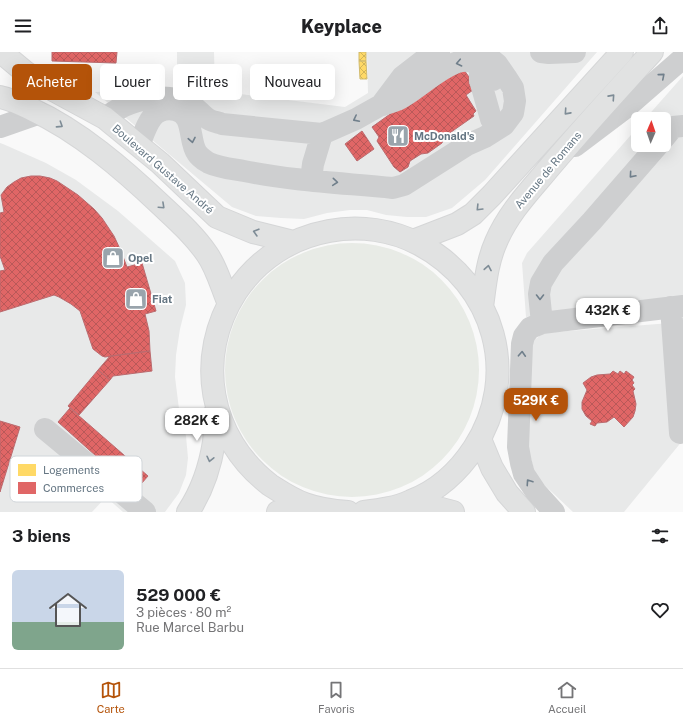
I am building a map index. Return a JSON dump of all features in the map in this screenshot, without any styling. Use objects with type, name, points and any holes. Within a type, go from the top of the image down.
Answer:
[{"type":"main road","name":"Boulevard Gustave André","points":[[1,52],[25,72],[46,86],[105,118],[160,163],[217,217],[253,232],[293,242]]},
{"type":"main road","name":"Avenue de Romans","points":[[413,241],[457,224],[473,214],[622,52]]},
{"type":"main road","name":"Avenue de Romans","points":[[482,307],[488,264],[495,243],[504,224],[514,209],[554,161],[652,52]]},
{"type":"main road","points":[[0,97],[9,99],[47,117],[94,147],[140,185],[186,228],[208,255],[229,304]]},
{"type":"main road","points":[[348,512],[330,511],[304,504],[280,492],[258,475],[240,455],[226,432],[217,406],[213,386],[212,365],[220,324],[229,304],[245,279],[267,258],[293,242],[316,234],[341,229],[365,229],[389,232],[413,241],[446,261],[472,290],[482,307],[494,339],[497,356],[496,390],[492,407],[480,439],[467,458],[451,476],[432,490],[411,501],[385,510],[364,512]]},
{"type":"main road","points":[[188,512],[204,482],[210,462],[214,442],[217,406]]},
{"type":"main road","points":[[480,439],[492,468],[507,493],[524,512]]},
{"type":"main road","points":[[411,501],[453,512]]},
{"type":"main road","points":[[278,512],[304,504]]},
{"type":"street","points":[[381,105],[402,77],[429,56],[439,52]]},
{"type":"street","points":[[541,52],[575,52]]},
{"type":"street","points":[[554,161],[628,106],[683,58]]},
{"type":"street","points":[[105,118],[127,104],[155,97],[178,99],[188,103],[210,120],[222,124],[322,134],[356,119],[381,105],[398,100],[444,68],[462,61],[472,62],[481,59],[496,64],[513,88],[515,101],[513,113],[504,125],[485,137],[467,144],[404,185],[393,188],[271,176],[218,166],[202,159],[196,153],[188,120],[183,113],[176,110],[167,109],[159,111],[152,117],[139,146]]},
{"type":"street","points":[[467,144],[481,126],[491,119],[499,110],[503,98],[502,92],[481,59]]},
{"type":"street","points":[[0,127],[40,113]]},
{"type":"street","points":[[671,129],[673,127],[683,126]]},
{"type":"street","points":[[312,180],[313,164],[322,134]]},
{"type":"street","points":[[542,323],[539,294],[542,283],[553,263],[652,152]]},
{"type":"street","points":[[554,512],[536,492],[524,474],[518,447],[522,344],[524,336],[530,328],[542,323],[677,307],[680,433]]},
{"type":"street","points":[[45,430],[77,456]]},
{"type":"street","points":[[133,502],[145,512]]},
{"type":"shaded area","points":[[177,52],[214,52],[214,64],[177,64]]},
{"type":"shaded area","points":[[367,52],[597,52],[485,180],[452,208],[426,217],[407,217],[386,215],[367,210],[350,210],[327,213],[304,219],[281,218],[256,216],[232,207],[105,100],[165,100],[165,89],[173,89],[173,100],[242,100],[242,94],[250,95],[250,100],[288,100],[345,107],[368,93]]},
{"type":"shaded area","points":[[683,76],[683,298],[526,317],[522,263],[527,253],[631,135],[631,152],[671,152],[671,112],[651,112]]},
{"type":"shaded area","points":[[95,92],[100,92],[100,96]]},
{"type":"shaded area","points":[[0,143],[46,163],[76,180],[118,211],[175,261],[185,283],[186,305],[176,355],[175,377],[179,409],[186,436],[188,458],[186,475],[179,493],[165,512],[123,512],[112,502],[142,502],[142,456],[10,456],[10,502],[101,502],[92,512],[0,512]]},
{"type":"shaded area","points":[[340,243],[364,243],[401,252],[423,264],[442,280],[458,299],[470,321],[477,345],[479,370],[477,395],[470,419],[458,441],[442,460],[423,476],[401,488],[364,497],[340,497],[303,488],[281,476],[254,451],[246,441],[234,419],[230,407],[225,382],[225,358],[234,321],[246,299],[271,272],[281,264],[303,252],[315,248]]},
{"type":"shaded area","points":[[683,322],[683,440],[624,512],[573,512],[536,477],[528,448],[532,342],[543,333]]},
{"type":"building: Logements","points":[[359,52],[366,52],[366,61],[359,61]]},
{"type":"building: Logements","points":[[359,61],[366,61],[367,79],[360,79]]},
{"type":"building: Commerces","points":[[52,52],[117,52],[116,63],[52,61]]},
{"type":"building: Commerces","points":[[464,70],[469,77],[469,84],[473,90],[466,95],[476,111],[473,114],[474,116],[444,137],[442,143],[428,153],[421,154],[410,161],[408,167],[400,172],[394,167],[377,141],[379,137],[372,127],[435,82]]},
{"type":"building: Commerces","points":[[362,131],[374,149],[357,161],[345,144]]},
{"type":"building: Commerces","points":[[31,176],[50,178],[78,195],[102,218],[114,236],[127,267],[142,263],[156,311],[145,314],[149,331],[150,351],[105,357],[102,356],[93,349],[80,311],[71,304],[54,295],[0,312],[0,271],[5,270],[0,256],[0,213],[4,212],[1,195],[7,187],[14,182],[21,178]]},
{"type":"building: Commerces","points":[[150,351],[152,371],[113,376],[110,380],[98,370],[110,356]]},
{"type":"building: Commerces","points":[[98,370],[110,380],[79,415],[68,406]]},
{"type":"building: Commerces","points":[[613,371],[618,374],[620,371],[624,374],[626,371],[634,377],[632,380],[634,383],[632,385],[635,389],[633,391],[636,404],[635,411],[633,417],[624,427],[614,417],[607,422],[597,423],[595,426],[590,424],[592,421],[586,416],[582,409],[582,402],[587,390],[583,383],[591,377],[610,374]]},
{"type":"building: Commerces","points":[[70,408],[125,456],[96,456],[58,422]]},
{"type":"building: Commerces","points":[[0,421],[20,427],[0,492]]},
{"type":"building: Commerces","points":[[142,471],[148,476],[142,483]]},
{"type":"place","name":"McDonald's","points":[[398,136]]},
{"type":"place","name":"Opel","points":[[113,258]]},
{"type":"place","name":"Fiat","points":[[136,299]]}]
